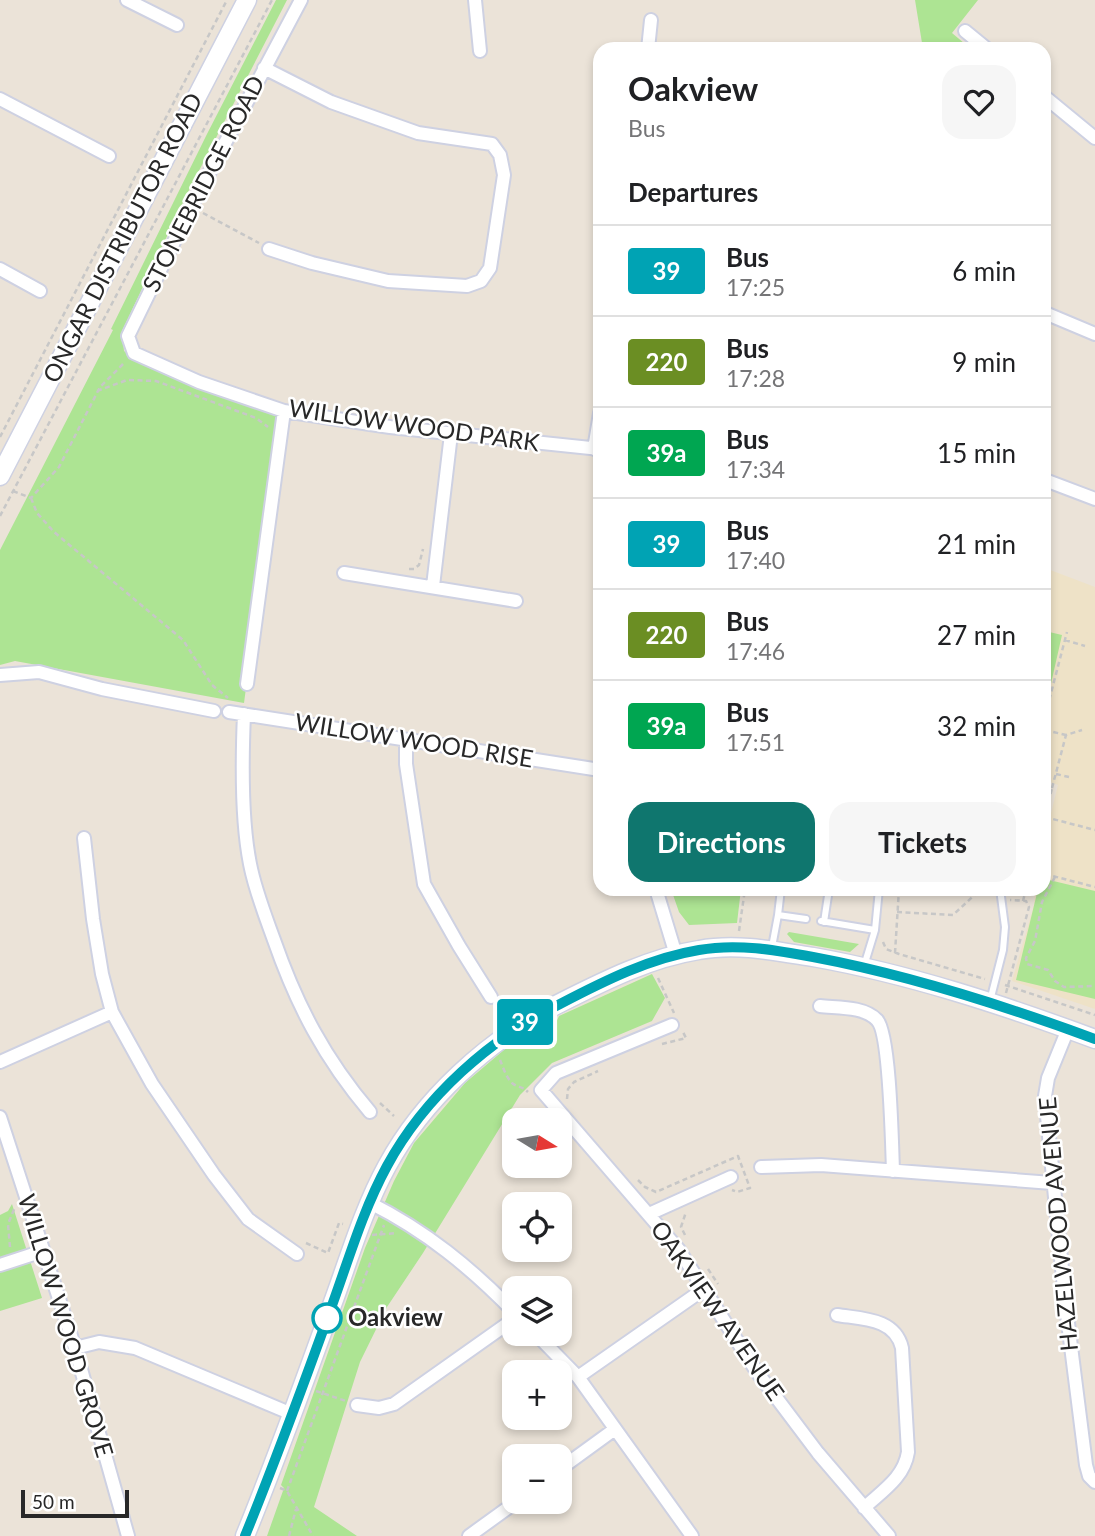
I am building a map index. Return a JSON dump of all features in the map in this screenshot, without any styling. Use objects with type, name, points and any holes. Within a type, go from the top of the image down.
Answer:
[{"type":"street","points":[[127,0],[177,25]]},
{"type":"street","name":"ONGAR DISTRIBUTOR ROAD","points":[[3,482],[247,0]]},
{"type":"street","name":"STONEBRIDGE ROAD","points":[[134,353],[129,341],[129,331],[191,207],[302,0]]},
{"type":"street","points":[[475,0],[480,51]]},
{"type":"street","points":[[649,42],[651,20]]},
{"type":"street","points":[[965,31],[978,42]]},
{"type":"street","points":[[264,68],[331,102],[418,133],[492,144],[500,155],[504,175],[491,268],[481,281],[467,286],[388,281],[312,263],[269,249]]},
{"type":"street","points":[[0,99],[109,156]]},
{"type":"street","points":[[1051,102],[1095,138]]},
{"type":"street","points":[[0,269],[40,291]]},
{"type":"street","points":[[1051,316],[1095,334]]},
{"type":"street","name":"WILLOW WOOD PARK","points":[[134,353],[199,382],[284,411],[451,434],[593,449]]},
{"type":"street","points":[[247,684],[284,411]]},
{"type":"street","points":[[433,586],[451,434]]},
{"type":"street","points":[[1051,482],[1095,499]]},
{"type":"street","points":[[344,573],[516,601]]},
{"type":"street","points":[[0,675],[39,672],[102,689],[214,711]]},
{"type":"street","name":"WILLOW WOOD RISE","points":[[229,712],[593,769]]},
{"type":"street","points":[[244,714],[247,848],[257,892],[290,982],[310,1027],[346,1083],[370,1112]]},
{"type":"street","points":[[407,740],[406,764],[424,884],[458,946],[491,997]]},
{"type":"street","points":[[84,838],[93,919],[102,974],[112,1012],[152,1084],[211,1171],[248,1219],[297,1254]]},
{"type":"street","points":[[658,896],[676,954]]},
{"type":"street","points":[[245,1536],[303,1387],[369,1203],[388,1165],[409,1132],[436,1098],[522,1024],[651,962],[676,954],[720,947],[771,949],[864,966],[990,1003],[1095,1039]]},
{"type":"street","points":[[820,1006],[868,1014],[882,1026],[893,1171]]},
{"type":"street","points":[[0,1062],[112,1012]]},
{"type":"street","points":[[535,1092],[556,1073],[676,1023]]},
{"type":"street","name":"HAZELWOOD AVENUE","points":[[1069,1029],[1046,1088],[1052,1183],[1086,1465],[1095,1482]]},
{"type":"street","name":"OAKVIEW AVENUE","points":[[535,1092],[679,1250],[757,1372],[863,1508],[889,1536]]},
{"type":"street","name":"WILLOW WOOD GROVE","points":[[0,1117],[75,1348],[128,1536]]},
{"type":"street","points":[[761,1167],[821,1165],[1052,1183]]},
{"type":"street","points":[[649,1214],[731,1183]]},
{"type":"street","points":[[369,1203],[403,1220],[444,1248],[502,1300]]},
{"type":"street","points":[[0,1265],[43,1251]]},
{"type":"street","points":[[578,1377],[704,1289]]},
{"type":"street","points":[[837,1315],[871,1320],[888,1326],[899,1338],[903,1351],[908,1452],[906,1465],[900,1475],[863,1508]]},
{"type":"street","points":[[357,1405],[379,1408],[394,1404],[502,1328]]},
{"type":"street","points":[[75,1348],[99,1342],[135,1348],[292,1414]]},
{"type":"street","points":[[548,1346],[578,1377],[692,1536]]},
{"type":"street","points":[[572,1460],[615,1429]]},
{"type":"street","points":[[469,1536],[502,1512]]},
{"type":"lane","points":[[771,949],[779,896]]},
{"type":"lane","points":[[827,896],[823,922],[875,930]]},
{"type":"lane","points":[[864,966],[875,930],[878,896]]},
{"type":"lane","points":[[990,1003],[1003,950],[1005,927],[1001,896]]},
{"type":"lane","points":[[778,915],[806,919]]},
{"type":"path","points":[[0,438],[227,0]]},
{"type":"path","points":[[0,516],[272,0]]},
{"type":"path","points":[[191,207],[269,249]]},
{"type":"path","points":[[3,482],[13,491],[32,498],[60,467],[97,391],[134,353]]},
{"type":"path","points":[[97,391],[127,380],[156,381],[256,418],[262,424],[282,432]]},
{"type":"path","points":[[405,569],[414,569],[419,565],[424,541]]},
{"type":"path","points":[[1051,693],[1066,632]]},
{"type":"path","points":[[1065,640],[1085,646]]},
{"type":"path","points":[[1051,731],[1066,735],[1082,730]]},
{"type":"path","points":[[1051,792],[1066,735]]},
{"type":"path","points":[[1056,774],[1069,776]]},
{"type":"path","points":[[1051,819],[1095,830]]},
{"type":"path","points":[[1051,876],[1095,887]]},
{"type":"path","points":[[1051,885],[1055,877]]},
{"type":"path","points":[[739,936],[744,896]]},
{"type":"path","points":[[895,953],[898,896]]},
{"type":"path","points":[[897,912],[953,915],[973,896]]},
{"type":"path","points":[[1023,901],[1024,896]]},
{"type":"path","points":[[1045,896],[1035,941],[1026,958],[1027,964],[1048,970],[1059,985],[1064,987],[1095,986]]},
{"type":"path","points":[[884,934],[883,946],[895,953],[996,982],[1095,1015]]},
{"type":"path","points":[[651,962],[676,1023],[686,1038],[670,1044],[657,1044]]},
{"type":"path","points":[[491,1048],[502,1063],[509,1081],[535,1092]]},
{"type":"path","points":[[570,1106],[568,1089],[574,1082],[606,1068]]},
{"type":"path","points":[[637,1179],[656,1192],[738,1156],[750,1188],[737,1192],[731,1183]]},
{"type":"path","points":[[10,1248],[8,1224],[15,1207]]},
{"type":"path","points":[[688,1241],[681,1227],[684,1214],[690,1208]]},
{"type":"path","points":[[287,1491],[388,1213]]},
{"type":"path","points":[[707,1267],[720,1289]]},
{"type":"path","points":[[303,1387],[357,1405]]},
{"type":"path","points":[[267,1483],[287,1491],[313,1536]]},
{"type":"path","points":[[289,1536],[296,1508]]},
{"type":"shaded area","points":[[1051,570],[1095,587],[1095,1009],[1012,981],[1035,896],[1051,896],[1051,813],[1058,785],[1051,782]]},
{"type":"green space","points":[[276,0],[287,0],[187,194],[122,331],[124,351],[135,360],[282,417],[244,703],[15,661],[0,665],[0,550],[113,330],[111,329],[207,134]]},
{"type":"green space","points":[[915,0],[978,0],[952,33],[963,42],[922,42]]},
{"type":"green space","points":[[1051,632],[1062,635],[1051,684]]},
{"type":"green space","points":[[1051,880],[1095,891],[1095,999],[1016,980],[1036,896],[1051,896]]},
{"type":"green space","points":[[673,896],[740,896],[737,923],[689,925],[679,912]]},
{"type":"green space","points":[[789,932],[859,944],[850,952],[794,942],[787,934]]},
{"type":"green space","points":[[652,974],[665,998],[652,1021],[552,1063],[520,1095],[512,1108],[502,1108],[502,1124],[387,1307],[360,1362],[314,1507],[357,1536],[267,1536],[284,1488],[281,1485],[365,1248],[414,1143],[465,1083],[519,1037],[527,1044],[553,1029],[559,1016]]},
{"type":"green space","points":[[12,1204],[42,1298],[0,1311],[0,1215],[8,1211]]},
{"type":"bus line","name":"39","points":[[245,1536],[359,1231],[388,1165],[409,1132],[436,1098],[522,1024],[621,974],[651,962],[700,949],[738,947],[771,949],[864,966],[990,1003],[1095,1039]]},
{"type":"place","name":"Oakview","points":[[327,1318]]}]
